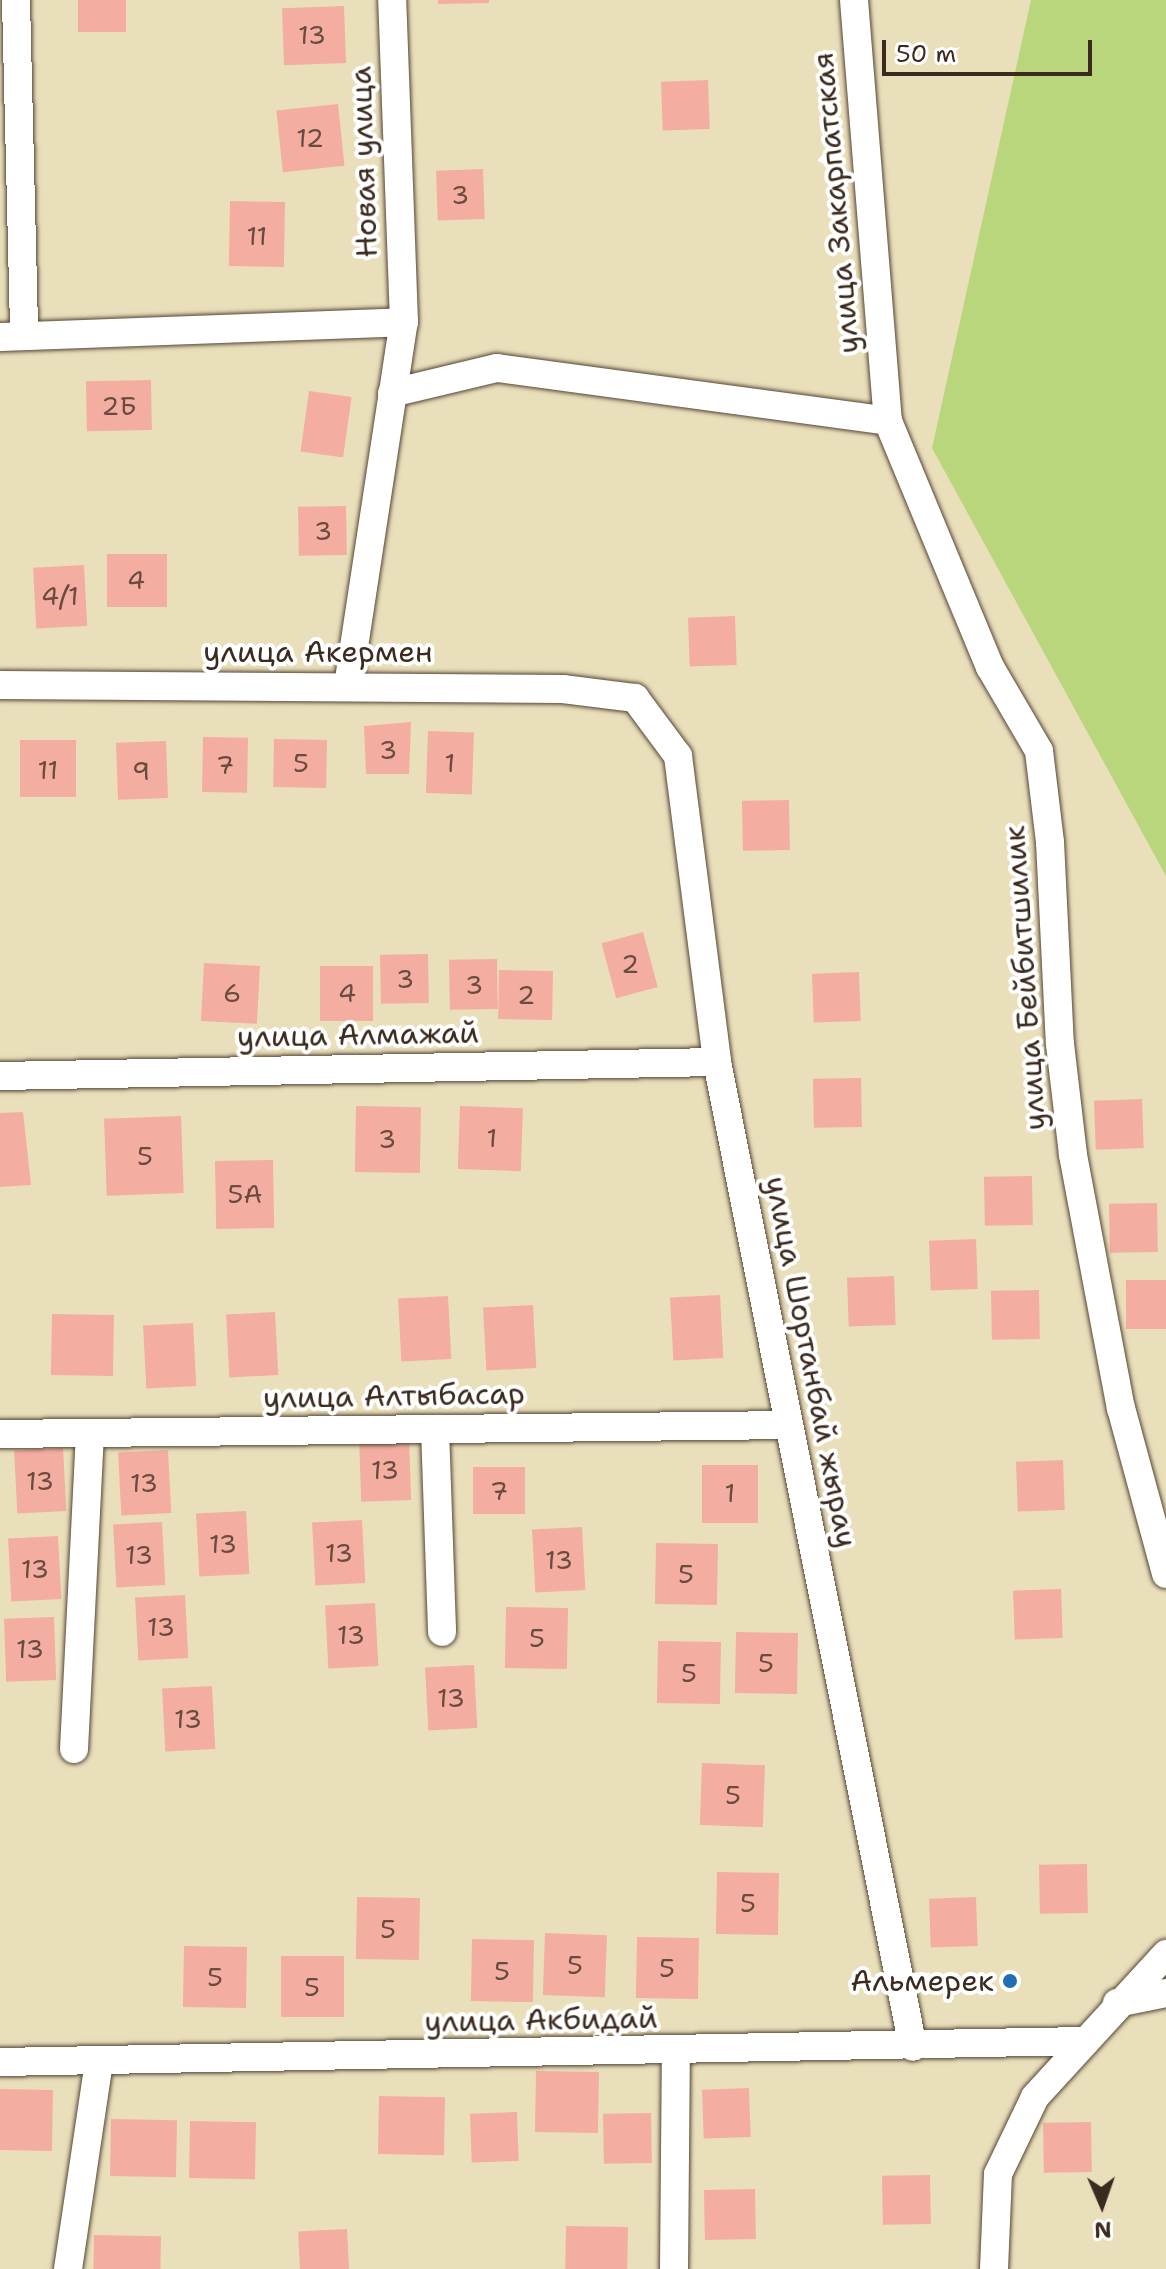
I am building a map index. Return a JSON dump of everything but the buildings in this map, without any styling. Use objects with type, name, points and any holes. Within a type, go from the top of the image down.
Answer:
[{"type":"street","points":[[16,0],[12,336],[404,322]]},
{"type":"street","name":"Новая улица","points":[[348,686],[404,322],[392,0]]},
{"type":"street","name":"улица Закарпатская","points":[[854,0],[887,411]]},
{"type":"street","points":[[392,393],[497,368],[887,411]]},
{"type":"street","name":"улица Бейбитшилик","points":[[887,411],[990,667],[1039,751],[1050,842],[1060,1044],[1073,1155],[1121,1408],[1166,1574]]},
{"type":"street","name":"улица Акермен","points":[[0,685],[563,689],[635,698]]},
{"type":"street","name":"улица Шортанбай жырау","points":[[635,698],[678,756],[717,1062],[913,2047]]},
{"type":"street","name":"улица Алмажай","points":[[0,1076],[717,1062]]},
{"type":"street","name":"улица Алтыбасар","points":[[0,1434],[788,1425]]},
{"type":"street","points":[[435,1429],[442,1632]]},
{"type":"street","points":[[74,1749],[90,1433]]},
{"type":"street","points":[[994,2269],[998,2174],[1035,2097],[1117,2003],[1166,1954]]},
{"type":"street","points":[[1117,2003],[1166,1993]]},
{"type":"street","name":"улица Акбидай","points":[[0,2062],[676,2052],[1083,2041]]},
{"type":"street","points":[[674,2269],[676,2052]]},
{"type":"street","points":[[68,2269],[99,2062]]},
{"type":"green space","points":[[1031,0],[1166,0],[1166,876],[932,448]]},
{"type":"place","name":"Альмерек","points":[[1010,1981]]}]
